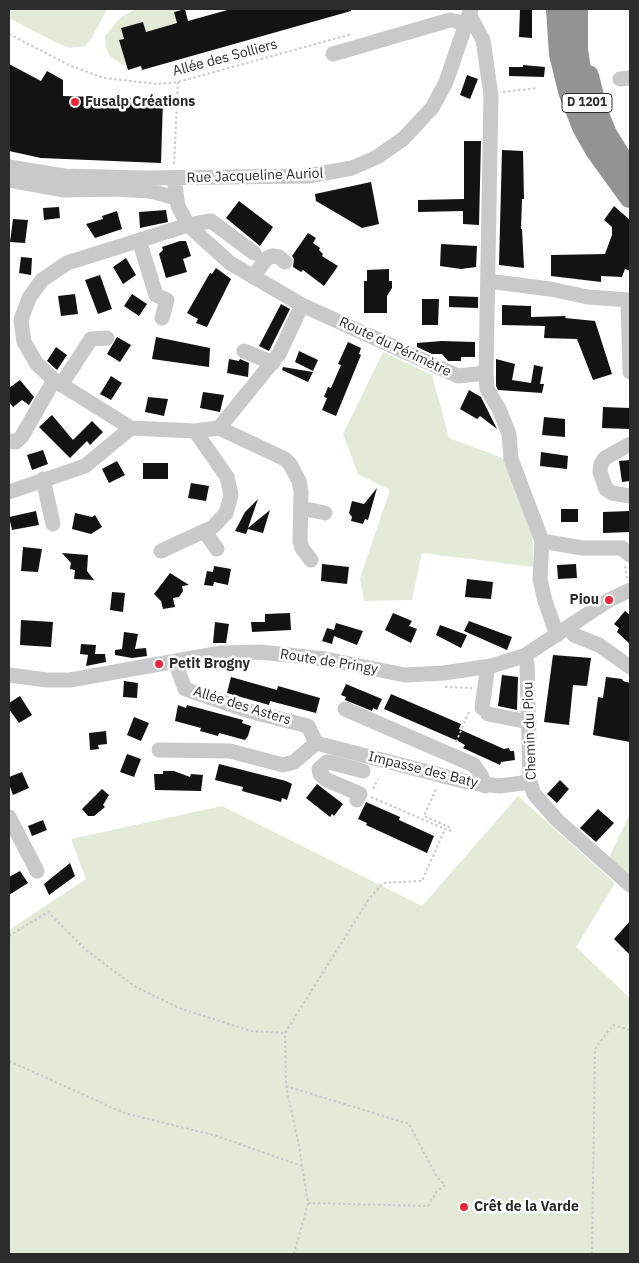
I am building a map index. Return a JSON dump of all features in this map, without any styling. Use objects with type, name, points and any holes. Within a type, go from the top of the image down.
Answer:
[{"type":"highway","points":[[557,9],[560,54],[569,91],[583,127],[596,150],[630,197]]},
{"type":"highway","name":"D 1201","points":[[577,9],[577,50],[584,94],[591,116],[610,158],[630,187]]},
{"type":"highway","name":"D 1201","points":[[585,9],[586,60],[590,88],[606,134],[630,173]]},
{"type":"street","points":[[332,54],[450,20],[467,19],[478,30],[496,94],[488,281],[486,373],[488,389],[499,409],[509,434],[512,459],[542,541],[540,579],[545,601],[563,631],[599,645],[630,668]]},
{"type":"street","name":"Rue Jacqueline Auriol","points":[[9,166],[64,176],[174,178],[322,175],[352,168],[377,157],[403,139],[432,108],[446,82],[467,19]]},
{"type":"street","name":"Route du Périmètre","points":[[174,178],[176,198],[188,225],[230,263],[302,305],[458,376],[486,373]]},
{"type":"street","points":[[9,180],[64,190],[112,188],[150,191],[176,198]]},
{"type":"street","points":[[254,254],[211,221],[188,225],[67,262],[42,280],[29,298],[22,320],[24,342],[37,364],[58,383],[131,428],[194,430],[219,428],[284,459],[290,464],[299,481],[301,508],[300,541],[304,552],[311,560]]},
{"type":"street","points":[[139,240],[156,295],[167,300],[162,318]]},
{"type":"street","points":[[253,277],[266,259],[272,256],[279,257],[285,262]]},
{"type":"street","points":[[488,281],[550,289],[588,297],[629,301],[630,372]]},
{"type":"street","points":[[219,428],[273,363],[302,305]]},
{"type":"street","points":[[16,438],[91,339],[107,338]]},
{"type":"street","points":[[244,351],[273,363]]},
{"type":"street","points":[[9,492],[85,466],[131,428]]},
{"type":"street","points":[[160,551],[213,527],[226,514],[231,495],[227,477],[194,430]]},
{"type":"street","points":[[630,444],[605,458],[601,464],[600,472],[606,489],[612,493],[630,496]]},
{"type":"street","points":[[43,479],[53,524]]},
{"type":"street","points":[[301,508],[326,513]]},
{"type":"street","points":[[204,531],[217,549]]},
{"type":"street","points":[[542,541],[582,548],[622,548],[630,555]]},
{"type":"street","name":"Route de Pringy","points":[[9,675],[46,680],[70,680],[221,653],[260,652],[324,659],[405,675],[444,673],[484,667],[524,656],[609,600],[630,590]]},
{"type":"street","name":"Chemin du Piou","points":[[524,656],[527,664],[530,782],[534,794],[546,809],[630,885]]},
{"type":"street","name":"Allée des Asters","points":[[175,662],[184,688],[249,711],[308,726],[316,744]]},
{"type":"street","points":[[484,667],[487,672],[485,711],[529,722]]},
{"type":"street","points":[[345,709],[474,765],[481,775],[485,786]]},
{"type":"street","points":[[159,750],[230,751],[283,765],[294,762],[316,744]]},
{"type":"street","name":"Impasse des Baty","points":[[316,744],[485,786],[530,782]]},
{"type":"street","points":[[361,797],[360,794],[327,780],[320,774],[319,769],[327,762],[333,762],[363,771]]},
{"type":"street","points":[[9,817],[37,871]]},
{"type":"path","name":"Allée des Solliers","points":[[9,34],[69,65],[104,78],[157,84],[178,82],[359,32]]},
{"type":"path","points":[[174,178],[178,82]]},
{"type":"path","points":[[496,94],[538,88]]},
{"type":"path","points":[[442,687],[470,687],[475,691]]},
{"type":"path","points":[[461,731],[468,715]]},
{"type":"path","points":[[369,787],[373,789],[378,779]]},
{"type":"path","points":[[361,797],[450,831],[452,828],[424,816],[439,783]]},
{"type":"path","points":[[294,1254],[308,1203],[286,1086],[285,1033],[369,899],[383,883],[422,881],[445,829]]},
{"type":"path","points":[[9,936],[48,912],[87,951],[134,986],[179,1008],[252,1031],[285,1033]]},
{"type":"path","points":[[592,1254],[595,1049],[612,1025],[630,1030]]},
{"type":"path","points":[[9,1060],[124,1113],[218,1136],[302,1166]]},
{"type":"path","points":[[286,1086],[409,1124],[437,1177],[445,1185],[437,1191],[428,1206],[308,1203]]},
{"type":"green space","points":[[9,9],[105,9],[106,11],[91,39],[85,46],[70,48],[9,18]]},
{"type":"green space","points":[[136,9],[174,9],[177,23],[146,32],[143,22],[121,28],[124,39],[119,40],[127,66],[124,66],[110,56],[106,49],[105,36],[121,17]]},
{"type":"green space","points":[[383,352],[432,375],[449,438],[505,459],[532,534],[534,567],[422,553],[412,600],[364,601],[360,578],[390,490],[358,474],[343,434]]},
{"type":"green space","points":[[518,796],[615,883],[576,947],[630,998],[630,1254],[9,1254],[9,930],[86,879],[71,839],[222,806],[422,906]]},
{"type":"green space","points":[[630,814],[630,877],[609,857]]},
{"type":"building","points":[[185,9],[188,21],[231,9],[351,9],[351,11],[142,70],[141,66],[128,70],[119,40],[124,39],[121,28],[143,22],[146,32],[177,23],[174,12]]},
{"type":"building","points":[[520,9],[532,9],[532,38],[519,37]]},
{"type":"building","points":[[9,64],[41,81],[47,71],[63,80],[63,96],[163,99],[161,163],[41,158],[9,151]]},
{"type":"building","points":[[523,65],[545,67],[544,77],[509,76],[509,67],[523,67]]},
{"type":"building","points":[[467,75],[478,79],[470,99],[460,95]]},
{"type":"building","points":[[464,141],[481,141],[479,225],[463,224],[463,211],[418,212],[418,200],[464,199]]},
{"type":"building","points":[[502,150],[523,151],[524,199],[522,199],[521,229],[524,268],[499,265]]},
{"type":"building","points":[[371,182],[379,224],[362,228],[316,201],[315,194]]},
{"type":"building","points":[[239,201],[273,227],[260,246],[226,218]]},
{"type":"building","points":[[614,206],[630,220],[630,271],[625,269],[622,277],[601,276],[601,282],[551,276],[551,255],[605,254],[612,235],[612,227],[604,220]]},
{"type":"building","points":[[59,207],[60,218],[44,220],[43,208]]},
{"type":"building","points":[[166,210],[168,222],[140,228],[139,212]]},
{"type":"building","points":[[117,211],[122,229],[95,238],[86,224],[103,219],[102,216]]},
{"type":"building","points":[[13,219],[28,220],[25,243],[10,242]]},
{"type":"building","points":[[308,233],[316,238],[313,243],[320,248],[322,256],[338,266],[324,286],[303,270],[301,272],[293,267],[294,259],[292,256]]},
{"type":"building","points":[[186,241],[191,256],[183,259],[187,272],[166,278],[159,254],[163,250],[162,247]]},
{"type":"building","points":[[441,244],[477,246],[476,267],[461,269],[440,266]]},
{"type":"building","points":[[21,257],[32,258],[31,275],[19,273]]},
{"type":"building","points":[[126,258],[136,275],[123,284],[113,267]]},
{"type":"building","points":[[216,268],[231,279],[207,327],[196,323],[198,319],[187,313],[210,273],[212,274]]},
{"type":"building","points":[[389,269],[389,281],[392,281],[392,288],[387,296],[387,313],[364,313],[364,281],[367,281],[367,270]]},
{"type":"building","points":[[100,275],[112,309],[98,314],[85,280]]},
{"type":"building","points":[[75,294],[78,314],[61,316],[58,296]]},
{"type":"building","points":[[132,294],[147,304],[139,316],[124,306]]},
{"type":"building","points":[[449,296],[478,297],[478,308],[449,307]]},
{"type":"building","points":[[422,299],[439,299],[438,325],[422,325]]},
{"type":"building","points":[[281,304],[290,309],[269,351],[259,346]]},
{"type":"building","points":[[502,305],[531,306],[531,317],[566,316],[565,318],[595,321],[612,374],[593,380],[577,339],[544,338],[545,326],[502,325]]},
{"type":"building","points":[[117,337],[131,345],[120,362],[107,354]]},
{"type":"building","points":[[156,337],[210,348],[209,367],[152,359]]},
{"type":"building","points":[[442,341],[475,342],[475,357],[461,357],[461,361],[448,361],[442,354],[432,354],[417,347],[417,343]]},
{"type":"building","points":[[348,342],[361,348],[359,354],[361,355],[336,416],[322,410],[327,398],[324,397],[328,387],[331,388],[341,365],[338,364]]},
{"type":"building","points":[[56,347],[67,355],[57,370],[47,361]]},
{"type":"building","points":[[299,351],[318,360],[313,371],[295,362]]},
{"type":"building","points":[[229,359],[239,361],[240,359],[249,363],[248,377],[227,373]]},
{"type":"building","points":[[496,359],[515,364],[512,380],[531,383],[534,365],[543,367],[540,384],[544,384],[542,393],[498,390],[496,386]]},
{"type":"building","points":[[283,367],[313,372],[308,382],[282,370]]},
{"type":"building","points":[[111,376],[122,383],[111,400],[100,394]]},
{"type":"building","points":[[20,380],[34,397],[29,405],[22,400],[13,407],[9,402],[9,388]]},
{"type":"building","points":[[469,390],[481,397],[497,429],[480,416],[477,419],[460,409]]},
{"type":"building","points":[[203,392],[224,395],[220,412],[200,408]]},
{"type":"building","points":[[148,397],[168,399],[164,416],[145,412]]},
{"type":"building","points":[[603,407],[630,408],[630,429],[602,428]]},
{"type":"building","points":[[52,415],[73,440],[92,421],[103,432],[90,445],[87,441],[70,458],[39,427]]},
{"type":"building","points":[[544,417],[565,419],[565,437],[542,435]]},
{"type":"building","points":[[43,450],[48,464],[32,470],[27,455]]},
{"type":"building","points":[[541,452],[568,456],[567,469],[540,466]]},
{"type":"building","points":[[630,460],[630,481],[622,482],[619,461]]},
{"type":"building","points":[[117,461],[125,475],[109,483],[102,469]]},
{"type":"building","points":[[143,463],[168,463],[168,479],[143,479]]},
{"type":"building","points":[[191,483],[209,486],[206,501],[188,498]]},
{"type":"building","points":[[377,488],[368,520],[365,519],[363,524],[351,521],[352,517],[349,513],[352,501],[364,504]]},
{"type":"building","points":[[258,499],[248,528],[270,510],[263,533],[248,529],[246,534],[235,531],[245,512]]},
{"type":"building","points":[[561,509],[578,509],[578,522],[561,522]]},
{"type":"building","points":[[36,511],[39,525],[12,530],[9,517]]},
{"type":"building","points":[[630,511],[630,532],[603,533],[603,512]]},
{"type":"building","points":[[75,513],[92,517],[95,515],[102,527],[91,534],[72,529]]},
{"type":"building","points":[[23,547],[42,549],[38,572],[21,571]]},
{"type":"building","points":[[62,553],[88,555],[87,571],[94,580],[74,579],[75,570],[70,569],[71,563]]},
{"type":"building","points":[[322,564],[349,567],[347,584],[321,581]]},
{"type":"building","points":[[576,564],[577,578],[558,579],[557,565]]},
{"type":"building","points":[[214,566],[231,569],[228,585],[214,582],[213,586],[204,585],[207,571],[213,572]]},
{"type":"building","points":[[170,573],[189,585],[182,586],[183,591],[179,597],[173,598],[175,607],[163,609],[161,601],[154,594]]},
{"type":"building","points":[[467,579],[493,582],[491,599],[465,597]]},
{"type":"building","points":[[112,592],[125,593],[123,612],[110,610]]},
{"type":"building","points":[[625,611],[630,615],[630,644],[617,632],[619,628],[614,624]]},
{"type":"building","points":[[290,613],[291,630],[252,632],[251,622],[265,622],[265,614]]},
{"type":"building","points":[[393,613],[412,621],[409,626],[417,629],[411,643],[385,630]]},
{"type":"building","points":[[21,620],[53,622],[51,647],[20,645]]},
{"type":"building","points":[[469,621],[512,637],[507,650],[464,631]]},
{"type":"building","points":[[215,622],[229,624],[226,643],[213,643]]},
{"type":"building","points":[[336,623],[363,631],[357,645],[334,636],[332,644],[322,641],[327,628],[334,630]]},
{"type":"building","points":[[440,625],[467,635],[461,648],[436,635]]},
{"type":"building","points":[[124,632],[138,634],[135,649],[146,648],[147,656],[132,658],[115,655],[115,650],[122,649]]},
{"type":"building","points":[[81,644],[96,645],[95,654],[105,654],[106,662],[86,666],[88,655],[80,654]]},
{"type":"building","points":[[553,655],[591,658],[587,686],[573,685],[569,725],[544,722]]},
{"type":"building","points":[[502,675],[518,677],[517,710],[498,706]]},
{"type":"building","points":[[231,677],[277,690],[278,686],[320,698],[316,713],[270,701],[269,705],[227,693]]},
{"type":"building","points":[[606,677],[622,679],[630,683],[630,742],[593,735],[598,697],[603,698]]},
{"type":"building","points":[[124,681],[138,683],[137,698],[123,697]]},
{"type":"building","points":[[346,684],[382,699],[377,710],[373,708],[372,711],[345,700],[346,697],[341,695]]},
{"type":"building","points":[[391,694],[461,724],[459,729],[504,749],[509,748],[510,751],[514,751],[515,760],[501,762],[500,765],[463,748],[465,745],[460,742],[384,709]]},
{"type":"building","points":[[20,696],[32,715],[19,723],[9,709],[9,703]]},
{"type":"building","points":[[178,705],[186,708],[187,705],[243,720],[242,723],[251,726],[248,736],[245,740],[219,733],[218,736],[200,731],[201,728],[175,721]]},
{"type":"building","points":[[134,717],[149,723],[141,741],[127,735]]},
{"type":"building","points":[[106,731],[107,744],[98,745],[99,749],[90,750],[89,733]]},
{"type":"building","points":[[127,754],[141,759],[134,777],[120,772]]},
{"type":"building","points":[[219,764],[292,784],[287,800],[282,798],[281,802],[242,791],[243,787],[215,780]]},
{"type":"building","points":[[163,771],[174,771],[190,777],[191,774],[203,775],[201,791],[155,790],[154,774],[163,774]]},
{"type":"building","points":[[22,772],[29,788],[13,795],[9,784],[9,777]]},
{"type":"building","points":[[560,780],[569,789],[557,803],[547,794]]},
{"type":"building","points":[[317,784],[343,804],[334,816],[332,814],[330,817],[306,798]]},
{"type":"building","points":[[102,789],[109,795],[103,805],[105,807],[94,816],[88,816],[82,809]]},
{"type":"building","points":[[366,802],[400,817],[399,820],[434,836],[427,853],[366,825],[367,823],[358,819]]},
{"type":"building","points":[[598,809],[614,823],[596,842],[580,828]]},
{"type":"building","points":[[43,820],[47,830],[32,836],[28,826]]},
{"type":"building","points":[[70,863],[75,876],[49,895],[44,884]]},
{"type":"building","points":[[20,871],[28,883],[9,895],[9,877]]},
{"type":"building","points":[[630,921],[630,955],[614,939]]},
{"type":"place","name":"Fusalp Créations","points":[[75,102]]},
{"type":"place","name":"Piou","points":[[609,600]]},
{"type":"place","name":"Petit Brogny","points":[[159,664]]},
{"type":"place","name":"Crêt de la Varde","points":[[464,1207]]}]
